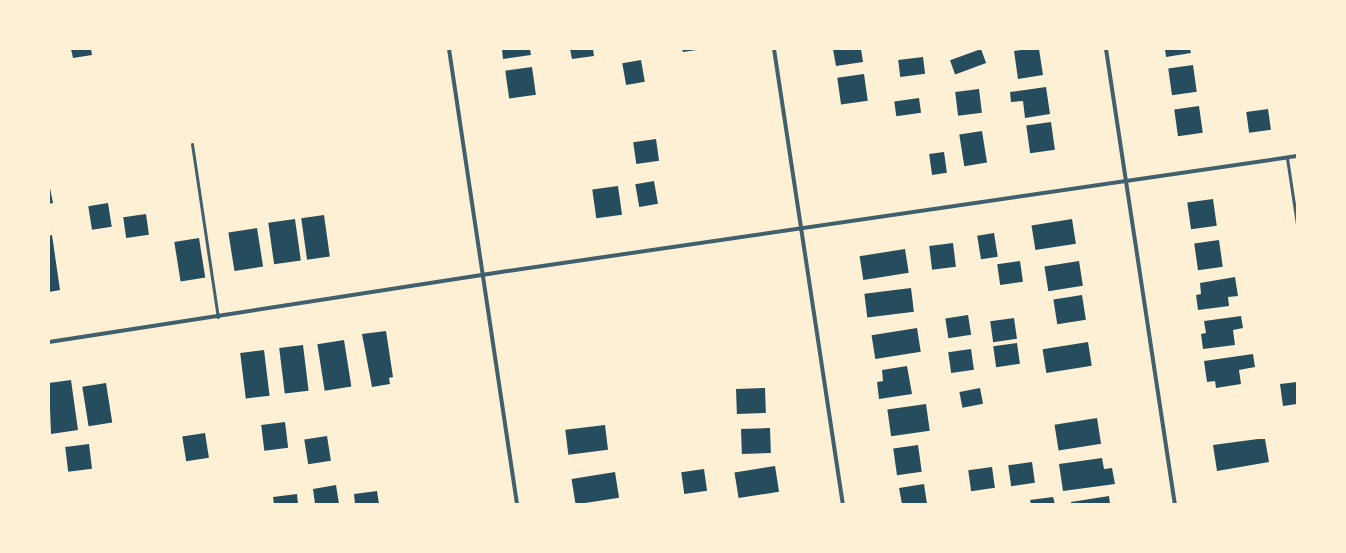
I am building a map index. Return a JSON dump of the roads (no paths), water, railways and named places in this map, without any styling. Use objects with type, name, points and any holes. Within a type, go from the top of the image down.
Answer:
[{"type":"street","points":[[449,49],[517,504]]},
{"type":"street","points":[[774,49],[843,504]]},
{"type":"street","points":[[1106,49],[1175,504]]},
{"type":"street","points":[[49,342],[483,276],[1297,156]]},
{"type":"lane","points":[[192,144],[218,317]]},
{"type":"lane","points":[[1287,158],[1297,224]]}]
